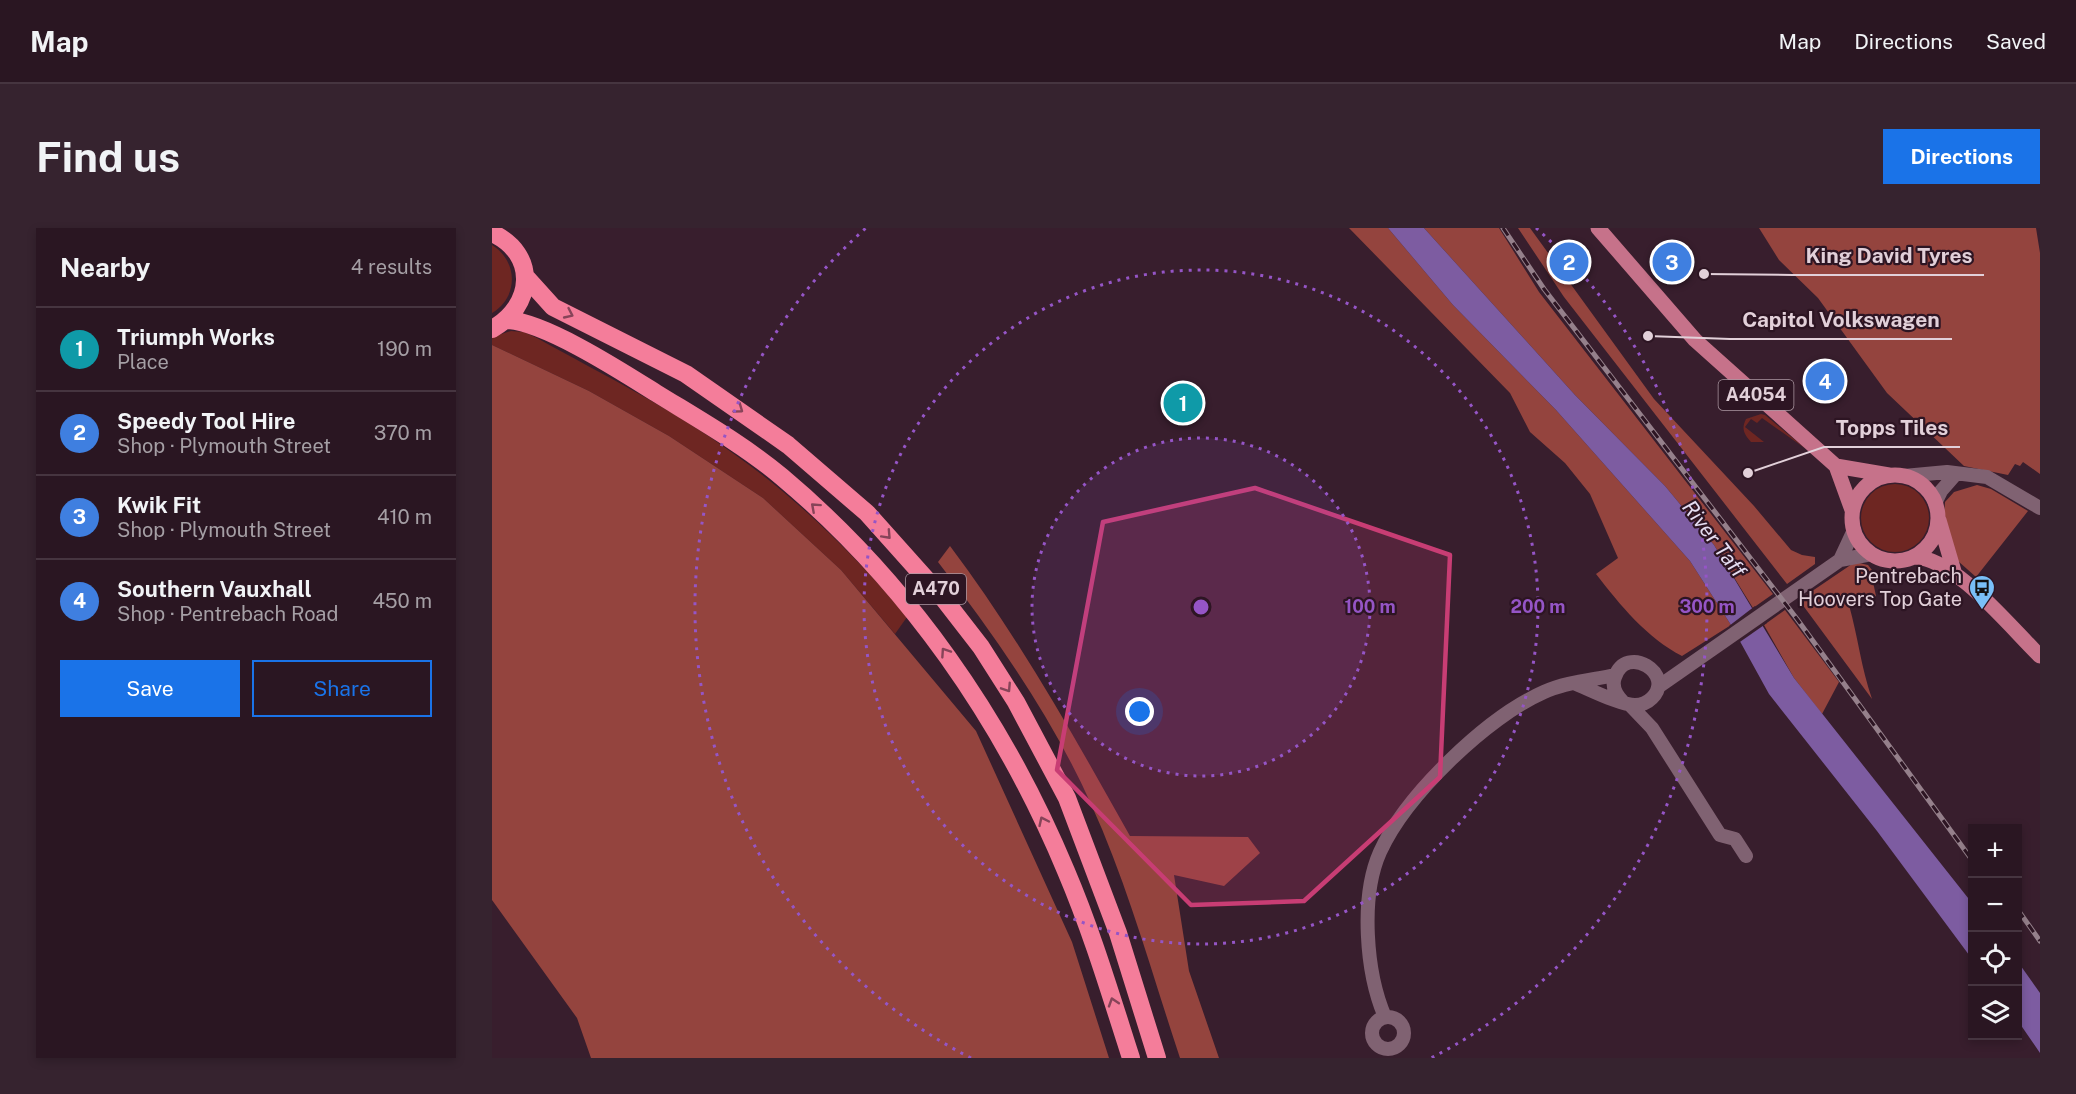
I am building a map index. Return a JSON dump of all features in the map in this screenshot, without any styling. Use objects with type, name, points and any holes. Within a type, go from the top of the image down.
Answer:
[{"type":"highway","points":[[492,233],[513,248],[522,262],[525,276],[524,292],[518,307],[499,325]]},
{"type":"highway","name":"A470","points":[[525,276],[553,307],[686,374],[788,445],[867,513],[943,598],[981,647],[1016,702],[1067,798],[1118,933],[1157,1058]]},
{"type":"highway","name":"A470","points":[[499,325],[536,326],[627,375],[706,423],[781,476],[847,538],[899,593],[934,636],[981,705],[1037,809],[1066,870],[1089,929],[1131,1058]]},
{"type":"main road","name":"A4054","points":[[1598,228],[1678,323],[1718,362],[1836,466],[1852,510]]},
{"type":"main road","points":[[1836,466],[1898,475],[1927,489],[1937,510],[1954,571]]},
{"type":"main road","points":[[1898,475],[1866,486],[1852,510],[1854,530],[1859,541],[1872,554],[1892,561],[1915,557],[1929,558],[1954,571],[2040,657]]},
{"type":"main road","points":[[1915,557],[1933,537],[1937,510]]},
{"type":"street","points":[[1898,475],[1947,472],[1955,475],[1987,477],[2040,508]]},
{"type":"street","points":[[1937,510],[1941,491],[1955,475]]},
{"type":"street","points":[[1840,560],[1854,530]]},
{"type":"street","points":[[1574,684],[1626,703],[1644,704],[1657,690],[1840,560],[1872,554]]},
{"type":"street","points":[[1385,1017],[1375,994],[1370,967],[1368,923],[1380,854],[1393,830],[1427,786],[1490,726],[1518,705],[1546,691],[1615,675],[1626,664],[1633,661],[1652,668],[1687,668]]},
{"type":"street","points":[[1652,668],[1656,673],[1657,690],[1652,728]]},
{"type":"street","points":[[1615,675],[1614,690],[1652,728],[1720,835],[1735,839],[1746,856]]},
{"type":"street","points":[[1385,1017],[1396,1018],[1404,1030],[1396,1053],[1379,1046],[1372,1038],[1376,1022],[1385,1017]]},
{"type":"highlighted area","points":[[1255,488],[1450,555],[1440,777],[1304,901],[1191,905],[1057,770],[1103,522]]},
{"type":"shaded area","points":[[1349,228],[1388,228],[1453,305],[1556,410],[1690,561],[1731,625],[1682,656],[1657,640],[1635,620],[1596,574],[1618,558],[1590,494],[1565,463],[1530,432],[1510,393]]},
{"type":"shaded area","points":[[1388,228],[1424,228],[1575,395],[1665,486],[1714,545],[1794,678],[1968,898],[1968,954],[1877,831],[1769,694],[1731,625],[1690,561],[1556,410],[1453,305]]},
{"type":"shaded area","points":[[1424,228],[1499,228],[1539,292],[1773,594],[1753,608],[1714,545],[1665,486],[1575,395]]},
{"type":"shaded area","points":[[1518,228],[1530,228],[1654,399],[1754,506],[1791,550],[1815,557],[1815,564],[1787,584],[1564,297]]},
{"type":"shaded area","points":[[1759,228],[2036,228],[2040,253],[2040,474],[2023,462],[2020,466],[2015,464],[2008,475],[1964,466],[1887,393],[1818,298],[1779,260]]},
{"type":"shaded area","points":[[492,245],[507,260],[512,279],[507,298],[492,313]]},
{"type":"shaded area","points":[[511,331],[524,332],[537,338],[687,422],[781,490],[868,572],[907,617],[895,634],[841,570],[763,498],[669,436],[589,391],[492,345],[492,337]]},
{"type":"shaded area","points":[[492,345],[589,391],[669,436],[763,498],[841,570],[976,731],[1072,942],[1109,1058],[591,1058],[577,1018],[492,900]]},
{"type":"shaded area","points":[[1761,414],[1806,449],[1762,418],[1757,423],[1751,419],[1745,427],[1764,442],[1751,442],[1744,431],[1744,423],[1746,419]]},
{"type":"shaded area","points":[[1895,484],[1908,487],[1919,494],[1926,505],[1929,518],[1926,531],[1919,542],[1908,549],[1895,552],[1882,549],[1871,542],[1864,531],[1861,518],[1864,505],[1871,494],[1882,487]]},
{"type":"shaded area","points":[[1977,485],[1991,489],[2028,511],[1976,577],[1958,561],[1944,515],[1945,502],[1954,492]]},
{"type":"shaded area","points":[[950,546],[1023,652],[1130,836],[1248,837],[1260,853],[1224,886],[1174,875],[1189,971],[1219,1058],[1180,1058],[1117,866],[1091,804],[1059,740],[1022,678],[938,562]]},
{"type":"shaded area","points":[[1855,562],[1868,565],[1875,574],[1873,582],[1876,596],[1870,600],[1858,596],[1849,605],[1872,699],[1799,600]]},
{"type":"shaded area","points":[[1785,610],[1839,682],[1822,714],[1794,678],[1764,625]]},
{"type":"shaded area","points":[[2022,968],[2040,993],[2040,1053],[2022,1027]]},
{"type":"pier","points":[[1755,606],[1767,623],[1737,644],[1729,626]]},
{"type":"railway","points":[[1503,228],[1544,289],[1797,619],[1968,854]]},
{"type":"railway","points":[[2022,916],[2040,941]]},
{"type":"place","name":"Speedy Tool Hire","points":[[1569,262]]},
{"type":"place","name":"Kwik Fit","points":[[1672,262]]},
{"type":"place","name":"King David Tyres","points":[[1704,274]]},
{"type":"place","name":"Capitol Volkswagen","points":[[1648,336]]},
{"type":"place","name":"Southern Vauxhall","points":[[1825,381]]},
{"type":"place","name":"Triumph Works","points":[[1183,403]]},
{"type":"place","name":"Topps Tiles","points":[[1748,473]]},
{"type":"place","name":"Pentrebach Hoovers Top Gate","points":[[1982,611]]},
{"type":"water label","name":"River Taff","points":[[1714,539]]}]
